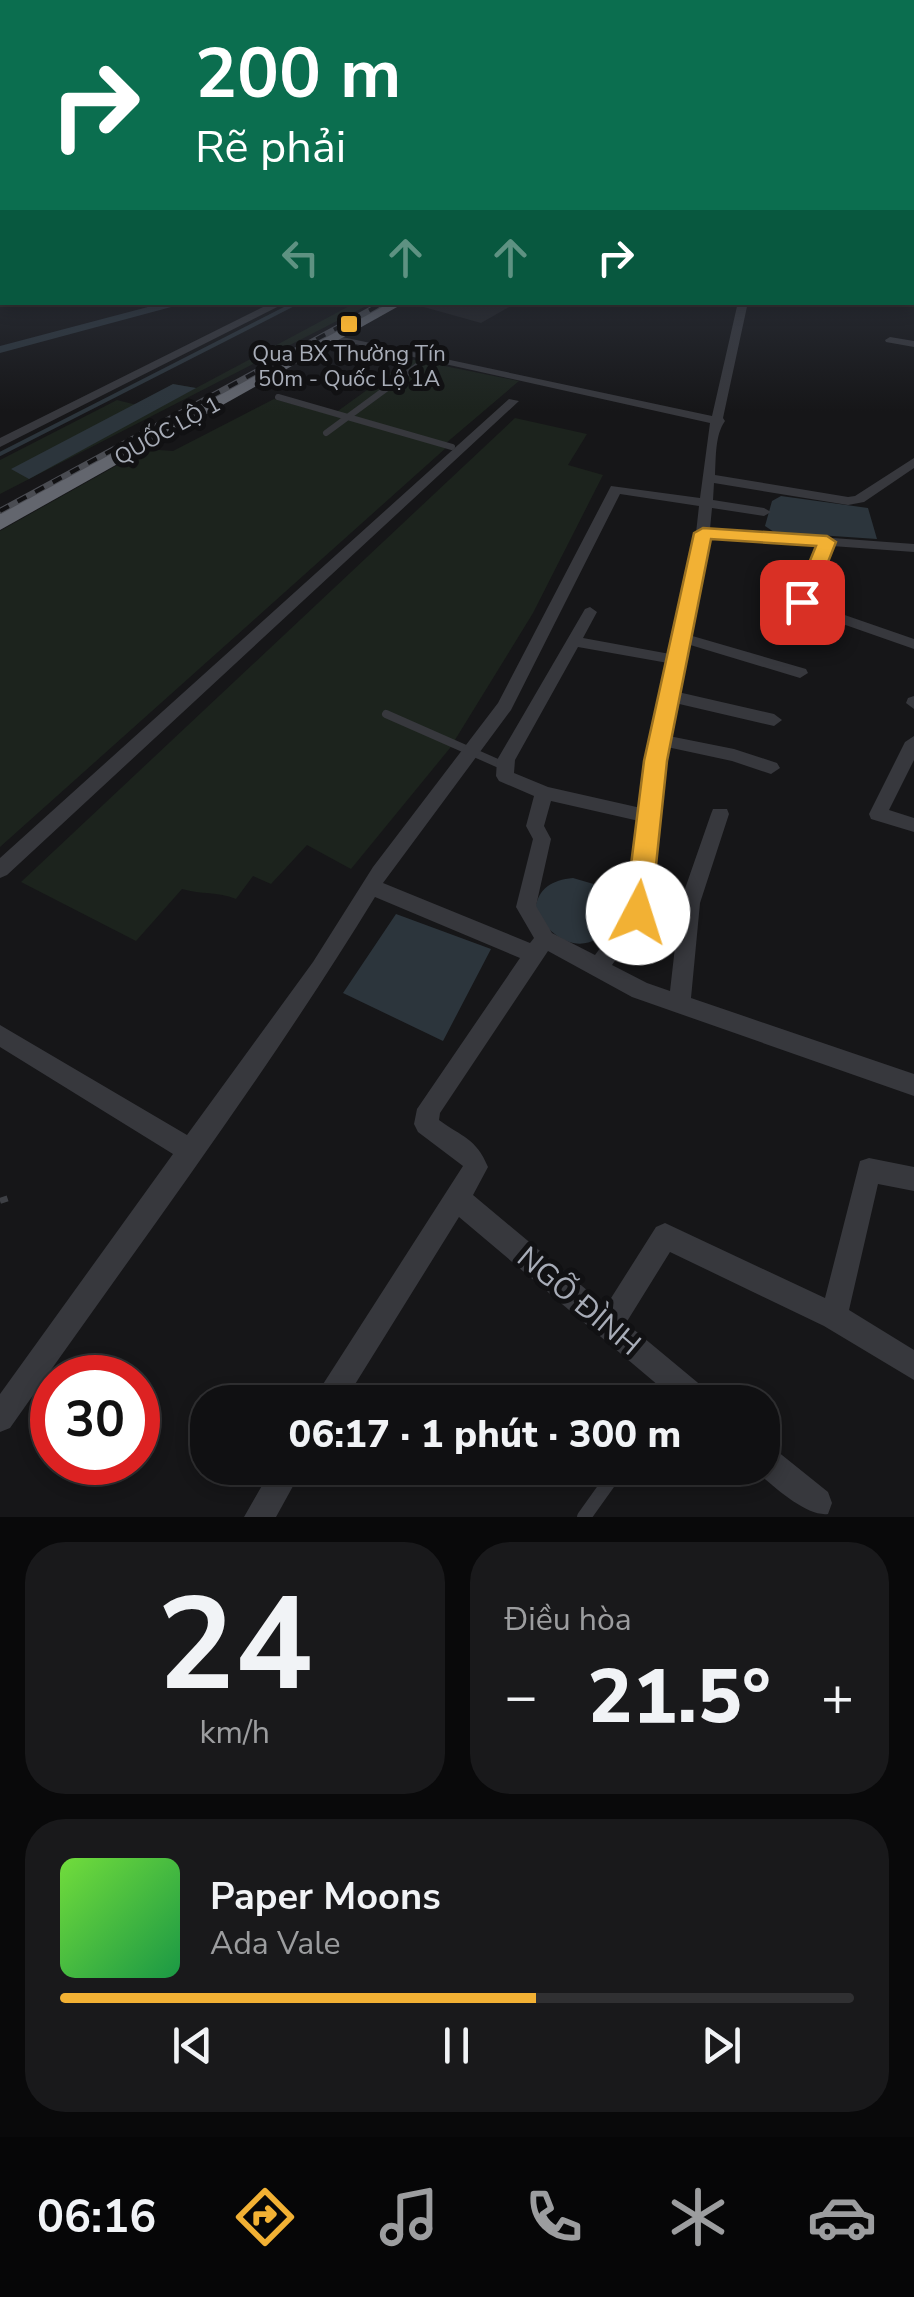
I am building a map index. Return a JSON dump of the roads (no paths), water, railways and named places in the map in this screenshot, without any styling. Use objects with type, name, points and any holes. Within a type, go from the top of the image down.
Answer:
[{"type":"highway","name":"QUỐC LỘ 1","points":[[0,522],[393,305]]},
{"type":"street","points":[[0,442],[276,305]]},
{"type":"street","points":[[599,966],[638,913],[647,816],[703,533],[708,478],[741,305]]},
{"type":"street","points":[[333,338],[719,421]]},
{"type":"street","points":[[890,340],[914,344]]},
{"type":"street","points":[[0,870],[513,401]]},
{"type":"street","points":[[708,478],[769,490],[859,499],[914,462]]},
{"type":"street","points":[[0,1418],[320,968],[371,888],[504,706],[616,489],[764,512]]},
{"type":"street","points":[[756,537],[769,490]]},
{"type":"street","points":[[703,533],[914,548]]},
{"type":"street","points":[[827,542],[802,605],[914,644]]},
{"type":"street","points":[[590,612],[504,766],[506,776],[544,792],[647,816]]},
{"type":"street","points":[[680,636],[800,674]]},
{"type":"street","points":[[575,642],[676,660]]},
{"type":"street","points":[[669,696],[774,720]]},
{"type":"street","points":[[660,740],[734,755],[771,768]]},
{"type":"street","points":[[914,742],[878,814],[914,825]]},
{"type":"street","points":[[540,946],[526,908],[542,840],[535,826],[544,792]]},
{"type":"street","points":[[680,1003],[690,903],[720,814]]},
{"type":"street","points":[[371,888],[599,966],[640,990],[914,1085]]},
{"type":"street","points":[[339,1385],[476,1167],[474,1158],[434,1134],[426,1124],[428,1109],[540,946]]},
{"type":"street","points":[[0,1035],[190,1151]]},
{"type":"street","points":[[834,1316],[869,1170],[914,1179]]},
{"type":"street","name":"NGÕ ĐÌNH","points":[[458,1200],[609,1326],[663,1385]]},
{"type":"street","points":[[609,1326],[666,1236],[834,1316],[914,1366]]},
{"type":"street","points":[[780,1472],[817,1504]]},
{"type":"street","points":[[259,1517],[278,1485]]},
{"type":"lane","points":[[326,434],[428,358]]},
{"type":"lane","points":[[278,397],[452,447]]},
{"type":"lane","points":[[386,714],[504,766]]},
{"type":"lane","points":[[584,1517],[606,1485]]},
{"type":"waterway","points":[[0,454],[292,305]]},
{"type":"railway","points":[[0,511],[379,305]]},
{"type":"place","name":"Qua BX Thường Tín 50m - Quốc Lộ 1A","points":[[349,324]]}]
